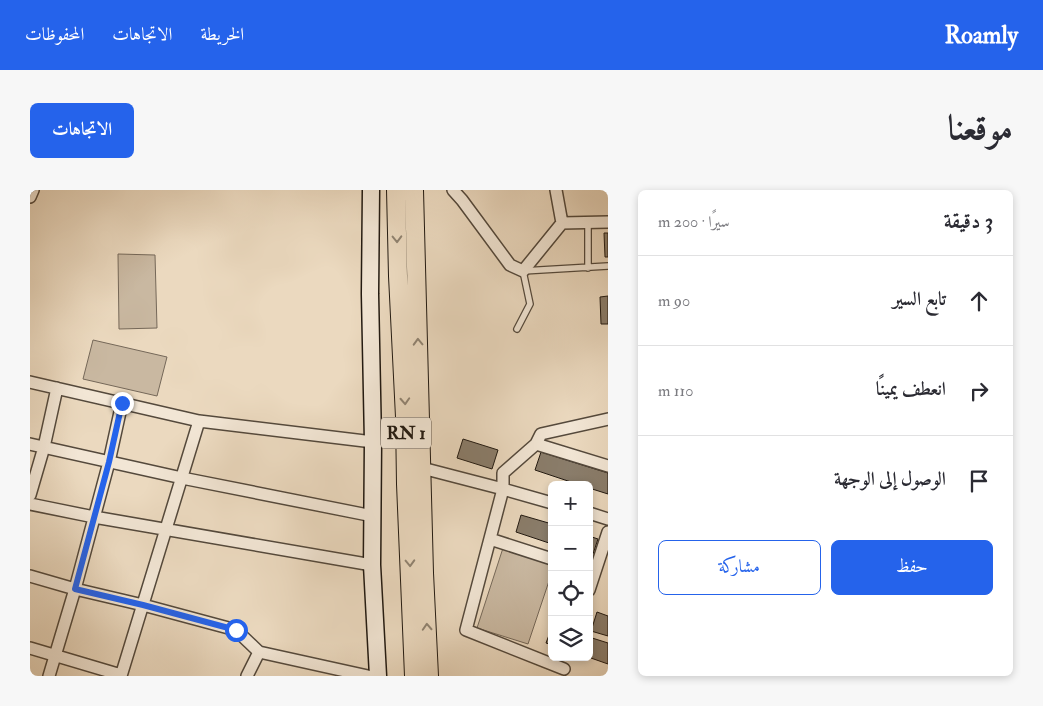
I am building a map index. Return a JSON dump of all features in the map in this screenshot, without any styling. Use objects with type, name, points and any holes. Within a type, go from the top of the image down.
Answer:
[{"type":"main road","name":"RN 1","points":[[396,190],[414,676]]},
{"type":"main road","name":"RN 1","points":[[414,190],[424,572],[429,676]]},
{"type":"street","points":[[30,197],[33,190]]},
{"type":"street","points":[[371,190],[372,565],[378,676]]},
{"type":"street","points":[[453,190],[510,265],[523,271],[562,223],[608,222]]},
{"type":"street","points":[[556,190],[562,223]]},
{"type":"street","points":[[30,382],[199,421],[373,442]]},
{"type":"street","points":[[30,495],[44,447],[56,388]]},
{"type":"street","points":[[49,676],[75,589],[109,462],[122,403]]},
{"type":"street","points":[[564,667],[466,630],[504,489],[503,473],[536,444],[541,434],[608,419]]},
{"type":"street","points":[[30,648],[121,676],[199,421]]},
{"type":"street","points":[[30,444],[182,478],[373,516]]},
{"type":"street","points":[[536,444],[608,466]]},
{"type":"street","points":[[422,468],[548,502]]},
{"type":"street","points":[[30,504],[166,530],[372,565]]},
{"type":"street","points":[[593,514],[608,519]]},
{"type":"street","points":[[592,571],[608,532]]},
{"type":"street","points":[[490,539],[548,558]]},
{"type":"street","points":[[30,576],[236,630],[259,652],[368,676]]},
{"type":"street","points":[[247,676],[259,652]]},
{"type":"lane","points":[[588,222],[588,268]]},
{"type":"lane","points":[[517,329],[530,304],[523,271],[608,266]]},
{"type":"shaded area","points":[[118,254],[155,255],[157,328],[119,329]]},
{"type":"shaded area","points":[[93,340],[167,357],[157,396],[83,379]]},
{"type":"shaded area","points":[[503,548],[548,562],[548,584],[528,644],[477,628]]},
{"type":"building","points":[[604,233],[608,233],[608,257],[605,257]]},
{"type":"building","points":[[608,296],[608,324],[601,324],[600,297]]},
{"type":"building","points":[[463,439],[498,450],[492,469],[457,458]]},
{"type":"building","points":[[541,452],[608,473],[608,494],[593,489],[593,481],[568,481],[535,470]]},
{"type":"building","points":[[521,515],[548,523],[548,543],[516,532]]},
{"type":"building","points":[[593,537],[598,539],[593,554]]},
{"type":"building","points":[[597,612],[608,616],[608,636],[593,632]]},
{"type":"building","points":[[593,638],[608,643],[608,664],[593,659]]},
{"type":"route","points":[[122,403],[109,462],[75,589],[236,630]]}]
